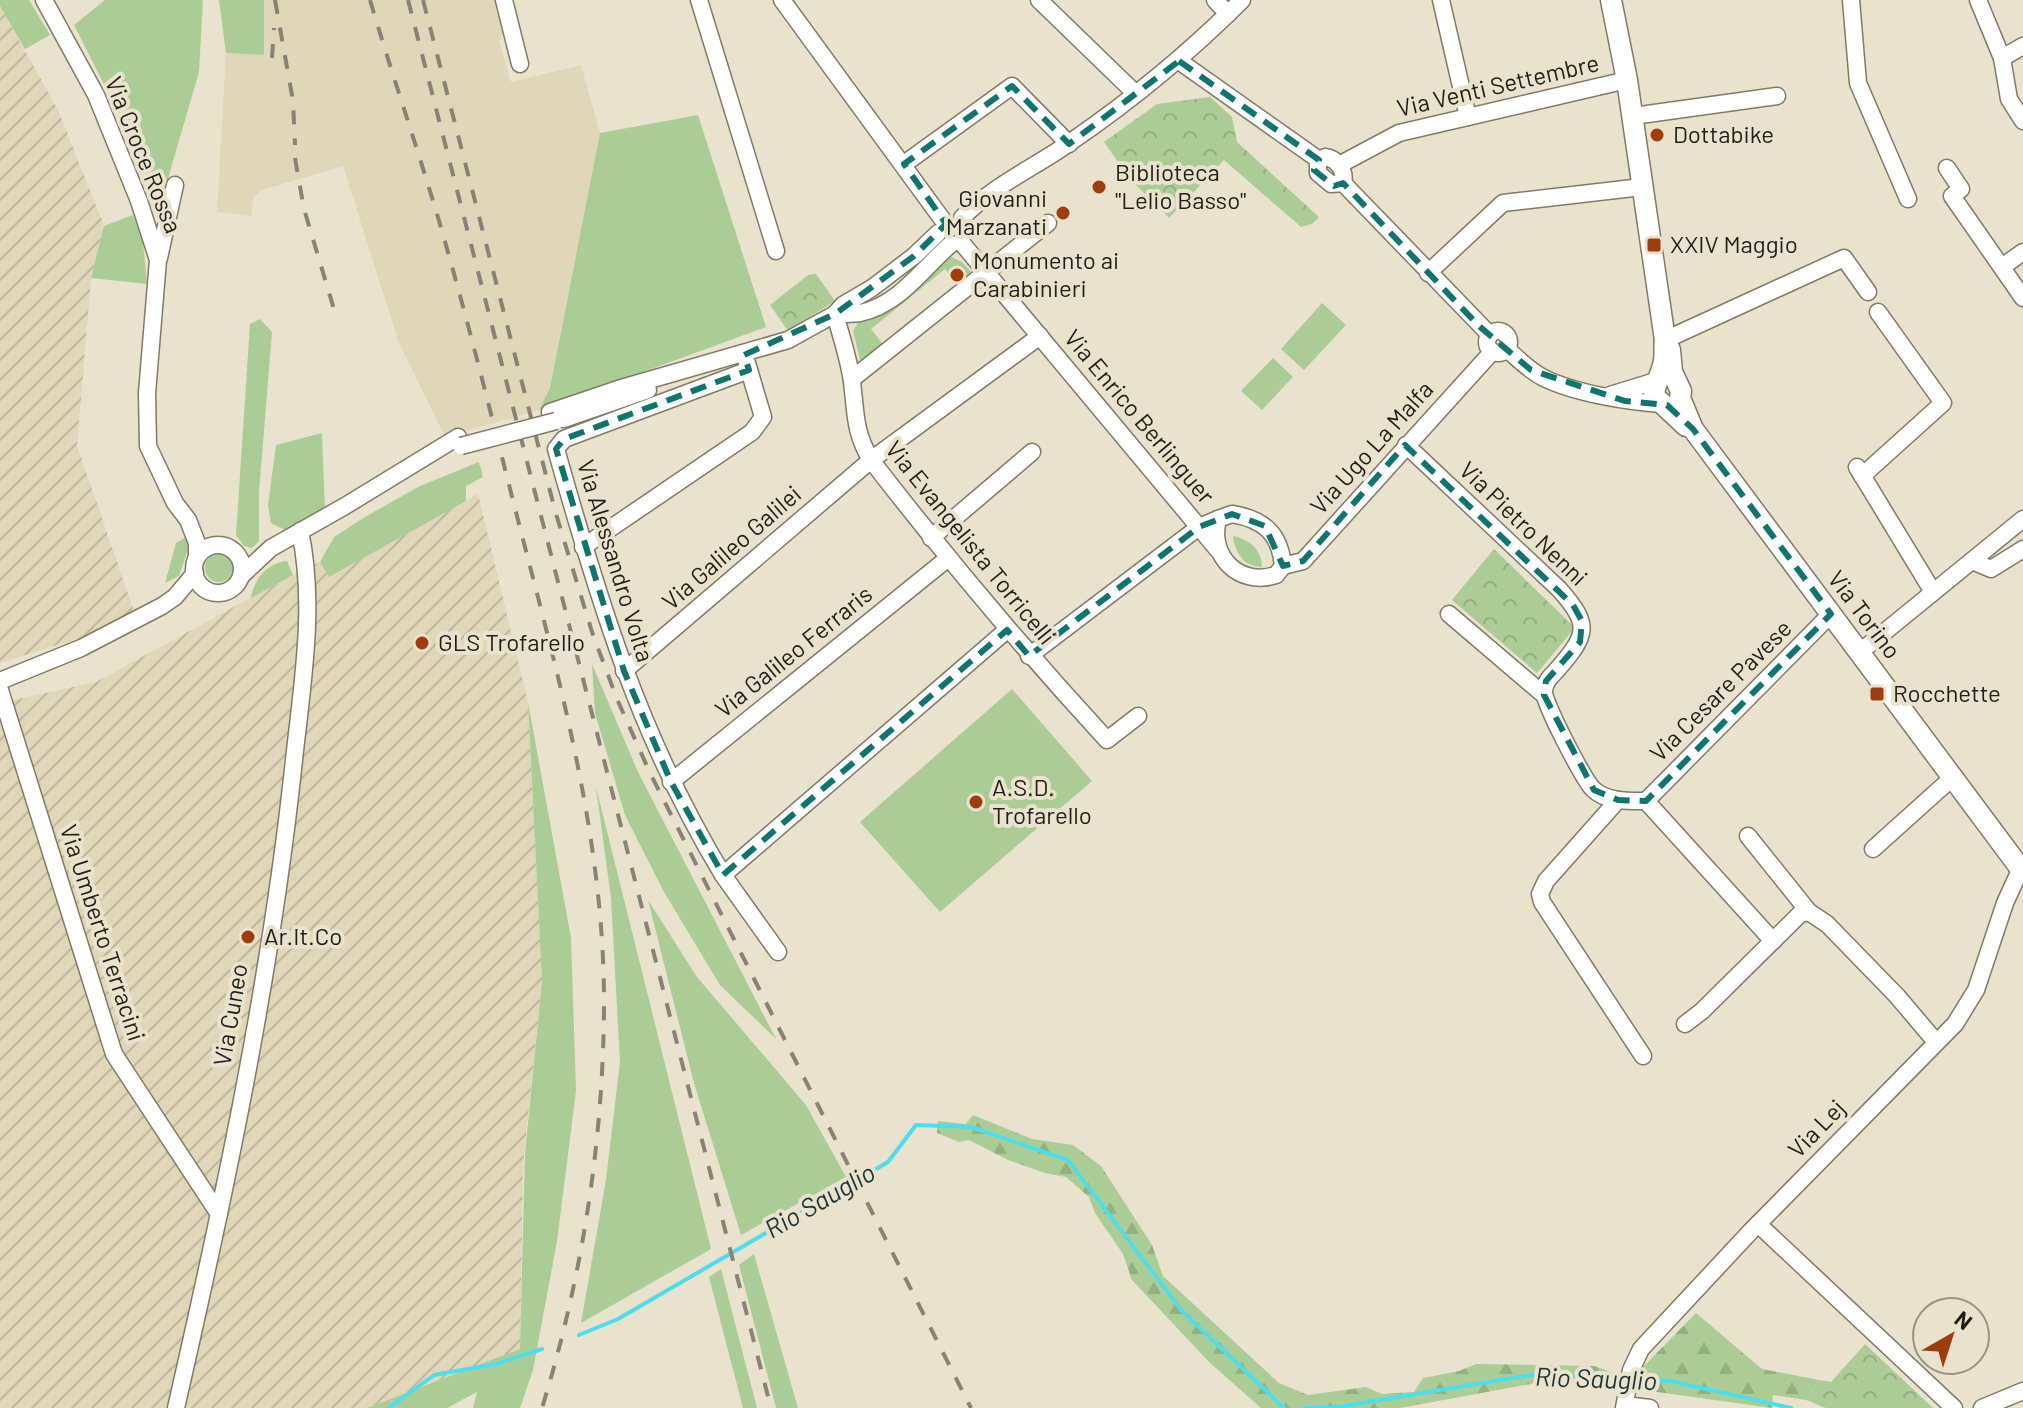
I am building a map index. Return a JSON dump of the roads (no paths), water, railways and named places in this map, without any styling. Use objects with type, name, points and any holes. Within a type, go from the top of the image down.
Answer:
[{"type":"main road","name":"Via Torino","points":[[1611,0],[1633,116],[1665,340],[1670,350],[1669,394],[2022,870]]},
{"type":"street","name":"Via Croce Rossa","points":[[44,0],[96,95],[139,201],[158,260],[147,393],[148,446],[175,503],[188,520],[197,543],[196,565]]},
{"type":"street","points":[[504,0],[520,64]]},
{"type":"street","points":[[699,0],[776,251]]},
{"type":"street","points":[[782,0],[904,164],[940,226],[943,241],[956,243]]},
{"type":"street","points":[[1039,0],[1135,93]]},
{"type":"street","points":[[1215,0],[1228,14]]},
{"type":"street","points":[[962,218],[977,202],[1069,144],[1179,61],[1242,0]]},
{"type":"street","points":[[1441,0],[1468,117]]},
{"type":"street","points":[[1851,0],[1858,83],[1908,199]]},
{"type":"street","points":[[1978,0],[2002,58],[2009,99],[2023,121]]},
{"type":"street","points":[[2002,58],[2023,46]]},
{"type":"street","points":[[1179,61],[1319,160],[1330,158],[1339,165],[1344,175],[1343,183]]},
{"type":"street","name":"Via Venti Settembre","points":[[1339,165],[1399,133],[1627,80]]},
{"type":"street","points":[[904,164],[1012,86],[1069,144]]},
{"type":"street","points":[[1633,116],[1777,96]]},
{"type":"street","points":[[1319,160],[1317,167],[1322,177],[1331,184],[1343,183]]},
{"type":"street","points":[[1947,168],[1961,189],[1952,196],[2023,298]]},
{"type":"street","points":[[1343,183],[1496,345],[1543,377],[1625,401],[1669,394]]},
{"type":"street","points":[[158,260],[175,185]]},
{"type":"street","points":[[1428,273],[1503,203],[1642,187]]},
{"type":"street","points":[[0,681],[81,648],[175,597],[232,589],[241,576],[271,548],[459,442],[553,417],[618,389],[669,376],[746,363],[835,314],[843,305],[872,288],[914,256],[950,215],[962,218]]},
{"type":"street","points":[[835,314],[862,313],[904,291],[967,230],[962,218]]},
{"type":"street","points":[[852,379],[1048,223]]},
{"type":"street","name":"Via Enrico Berlinguer","points":[[956,243],[987,272],[1218,550]]},
{"type":"street","points":[[2002,267],[2023,252]]},
{"type":"street","points":[[1665,340],[1844,258],[1868,292]]},
{"type":"street","points":[[1878,312],[1943,403],[1860,472],[1933,592]]},
{"type":"street","name":"Via Evangelista Torricelli","points":[[835,314],[852,379],[856,425],[861,444],[871,460],[947,559],[1029,656],[1107,740],[1138,716]]},
{"type":"street","name":"Via Galileo Galilei","points":[[624,671],[871,460],[1040,336]]},
{"type":"street","name":"Via Ugo La Malfa","points":[[1283,566],[1303,561],[1496,345]]},
{"type":"street","points":[[583,547],[752,432],[763,417],[746,363]]},
{"type":"street","name":"Via Alessandro Volta","points":[[746,363],[564,439],[556,449],[583,547],[624,671],[671,782],[723,875],[778,952]]},
{"type":"street","points":[[1608,396],[1669,394]]},
{"type":"street","name":"Via Pietro Nenni","points":[[1406,445],[1559,589],[1578,613],[1582,621],[1580,642],[1546,681],[1544,695]]},
{"type":"street","points":[[931,538],[1032,452]]},
{"type":"street","points":[[1029,656],[1199,527],[1218,519],[1232,514],[1252,517],[1275,537],[1282,553],[1283,566],[1276,575],[1251,579],[1237,572],[1218,550],[1218,519]]},
{"type":"street","points":[[1860,652],[2023,519]]},
{"type":"street","name":"Via Croce Rossa","points":[[188,520],[230,550]]},
{"type":"street","name":"Via Cuneo","points":[[176,1408],[219,1214],[283,866],[309,588],[300,531]]},
{"type":"street","points":[[175,597],[209,547],[230,550],[271,548]]},
{"type":"street","points":[[1972,561],[1991,569],[2023,549]]},
{"type":"street","points":[[230,550],[241,560],[241,576]]},
{"type":"street","name":"Via Galileo Ferraris","points":[[671,782],[947,559]]},
{"type":"street","points":[[196,565],[197,580],[209,591]]},
{"type":"street","points":[[1449,614],[1544,695],[1552,716],[1594,790],[1618,800],[1646,801],[1773,941]]},
{"type":"street","name":"Via Cesare Pavese","points":[[1646,801],[1831,614]]},
{"type":"street","points":[[723,875],[1007,630]]},
{"type":"street","name":"Via Umberto Terracini","points":[[0,690],[114,1054],[219,1214]]},
{"type":"street","points":[[1873,849],[1952,778]]},
{"type":"street","points":[[1618,800],[1546,881],[1540,894],[1542,902],[1643,1056]]},
{"type":"street","points":[[1748,836],[1809,912],[1827,924],[1897,996],[1936,1042]]},
{"type":"street","name":"Via Lej","points":[[1626,1401],[1631,1370],[1641,1349],[1758,1224],[1955,1024],[1976,990],[2005,903],[2022,870]]},
{"type":"street","points":[[1685,1024],[1800,914],[1809,912]]},
{"type":"street","points":[[1758,1224],[1954,1408]]},
{"type":"street","points":[[1982,1408],[2023,1391]]},
{"type":"street","points":[[1626,1401],[1650,1408]]},
{"type":"waterway","name":"Rio Sauglio","points":[[579,1335],[618,1319],[888,1162],[916,1125],[971,1127],[1068,1160],[1181,1310],[1284,1408]]},
{"type":"waterway","name":"Rio Sauglio","points":[[389,1408],[434,1375],[496,1364],[542,1349]]},
{"type":"waterway","name":"Rio Sauglio","points":[[1304,1408],[1338,1407],[1537,1374],[1624,1379]]},
{"type":"waterway","name":"Rio Sauglio","points":[[1633,1379],[1670,1381],[1791,1408]]},
{"type":"railway","points":[[275,0],[293,101],[295,145]]},
{"type":"railway","points":[[370,0],[451,263],[541,607],[580,777],[598,892],[604,1008],[600,1110],[579,1260],[542,1408]]},
{"type":"railway","points":[[408,0],[771,1408]]},
{"type":"railway","points":[[423,0],[556,514],[592,632],[617,699],[650,773],[971,1408]]},
{"type":"railway","points":[[272,58],[274,28]]},
{"type":"railway","points":[[295,158],[304,209],[336,316]]},
{"type":"place","name":"Dottabike","points":[[1657,135]]},
{"type":"place","name":"Biblioteca \"Lelio Basso\"","points":[[1099,187]]},
{"type":"place","name":"Giovanni Marzanati","points":[[1063,213]]},
{"type":"place","name":"XXIV Maggio","points":[[1654,245]]},
{"type":"place","name":"Monumento ai Carabinieri","points":[[957,275]]},
{"type":"place","name":"GLS Trofarello","points":[[422,643]]},
{"type":"place","name":"Rocchette","points":[[1877,694]]},
{"type":"place","name":"A.S.D. Trofarello","points":[[976,802]]},
{"type":"place","name":"Ar.It.Co","points":[[248,937]]}]
